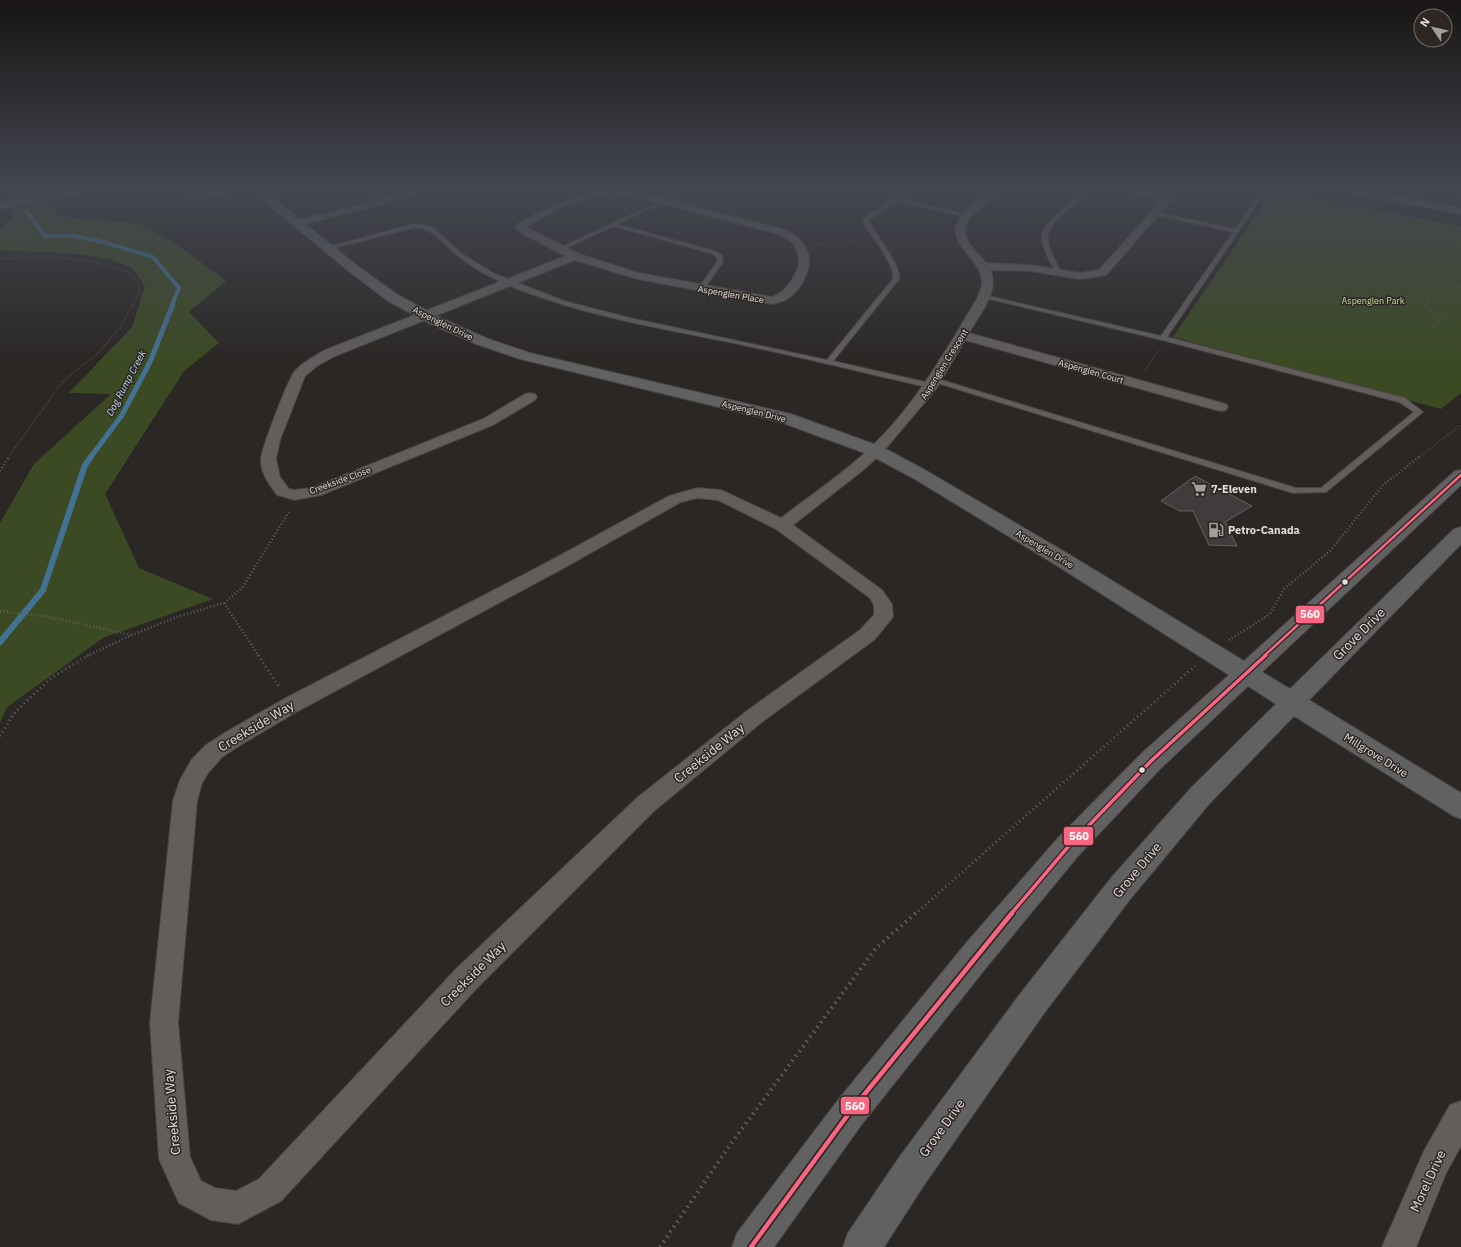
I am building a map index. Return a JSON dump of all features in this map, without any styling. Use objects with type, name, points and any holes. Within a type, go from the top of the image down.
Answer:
[{"type":"street","name":"Aspenglen Drive","points":[[324,245],[354,270],[393,298],[427,316],[481,341],[525,356],[784,418],[876,451],[964,500],[1245,673]]},
{"type":"street","name":"Aspenglen Place","points":[[553,245],[575,256],[637,276],[764,300],[778,300],[786,295],[802,274],[804,262],[802,251],[798,245]]},
{"type":"street","name":"Aspenglen Crescent","points":[[876,451],[908,416],[933,384],[987,291],[988,279],[983,266],[967,245]]},
{"type":"street","points":[[983,266],[1019,266],[1080,276],[1102,273],[1127,245]]},
{"type":"street","points":[[427,316],[575,256]]},
{"type":"street","name":"Creekside Close","points":[[427,316],[320,358],[304,368],[299,374],[273,440],[268,459],[272,477],[283,492],[295,495],[315,492],[481,424],[510,410],[530,397]]},
{"type":"street","name":"Aspenglen Court","points":[[962,335],[1221,407]]},
{"type":"street","points":[[782,524],[857,468],[876,451]]},
{"type":"street","points":[[751,1247],[850,1112],[978,953],[1068,847],[1151,761],[1461,475]]},
{"type":"street","name":"Creekside Way","points":[[698,493],[721,495],[782,524],[876,594],[883,604],[884,617],[876,627],[755,716],[646,804],[468,978],[270,1190],[238,1208],[211,1204],[190,1192],[175,1159],[164,1023],[185,801],[191,780],[200,766],[214,751],[291,705],[554,566],[675,499],[698,493]]},
{"type":"street","name":"Grove Drive","points":[[862,1247],[911,1172],[1026,1011],[1121,888],[1200,796],[1461,533]]},
{"type":"street","name":"Millgrove Drive","points":[[1245,673],[1461,807]]},
{"type":"street","name":"Morel Drive","points":[[1399,1247],[1435,1162],[1461,1116]]},
{"type":"lane","points":[[327,248],[338,245]]},
{"type":"lane","points":[[447,245],[468,262],[509,283],[554,300],[599,313],[933,384],[1296,491],[1323,490],[1419,412],[1402,400],[1163,338],[984,297]]},
{"type":"lane","points":[[560,249],[568,245]]},
{"type":"lane","points":[[688,245],[712,252],[720,256],[720,262],[701,289]]},
{"type":"lane","points":[[829,362],[896,279],[897,275],[894,267],[880,245]]},
{"type":"lane","points":[[1047,245],[1058,272]]},
{"type":"lane","points":[[1163,338],[1227,245]]},
{"type":"path","points":[[1270,245],[1461,288]]},
{"type":"path","points":[[0,258],[52,256],[76,258],[126,271],[137,279],[140,292],[120,328],[97,354],[62,382],[20,440],[0,471]]},
{"type":"path","points":[[1430,329],[1442,319],[1425,307],[1436,282]]},
{"type":"path","points":[[1136,384],[1164,342],[1163,338]]},
{"type":"path","points":[[660,1247],[730,1145],[876,948],[1212,652],[1237,634],[1270,614],[1284,589],[1330,551],[1383,485],[1461,425]]},
{"type":"path","points":[[0,736],[15,712],[51,678],[96,651],[176,617],[224,603],[242,588],[291,509],[295,495]]},
{"type":"path","points":[[224,603],[291,705]]},
{"type":"path","points":[[0,611],[44,616],[132,635]]},
{"type":"green space","points":[[0,245],[178,245],[226,281],[189,312],[219,343],[184,371],[105,494],[139,568],[213,599],[103,638],[7,707],[0,723],[0,523],[34,464],[111,394],[69,393],[132,327],[145,286],[134,270],[121,263],[106,259],[52,252],[0,250]]},
{"type":"green space","name":"Aspenglen Park","points":[[1236,245],[1461,245],[1461,393],[1441,409],[1173,337]]},
{"type":"building","name":"7-Eleven","points":[[1195,476],[1252,506],[1225,522],[1237,546],[1209,545],[1193,511],[1180,511],[1161,501]]},
{"type":"waterway","name":"Dog Rump Creek","points":[[114,245],[153,257],[179,288],[172,305]]},
{"type":"waterway","name":"Dog Rump Creek","points":[[90,458],[122,415],[150,362],[173,304]]},
{"type":"waterway","name":"Dog Rump Creek","points":[[0,642],[43,590],[85,465],[91,457]]},
{"type":"transit line","name":"560","points":[[751,1247],[850,1112],[978,953],[1068,847],[1151,761],[1461,475]]},
{"type":"place","name":"7-Eleven","points":[[1199,489]]},
{"type":"place","name":"Petro-Canada","points":[[1216,530]]}]
